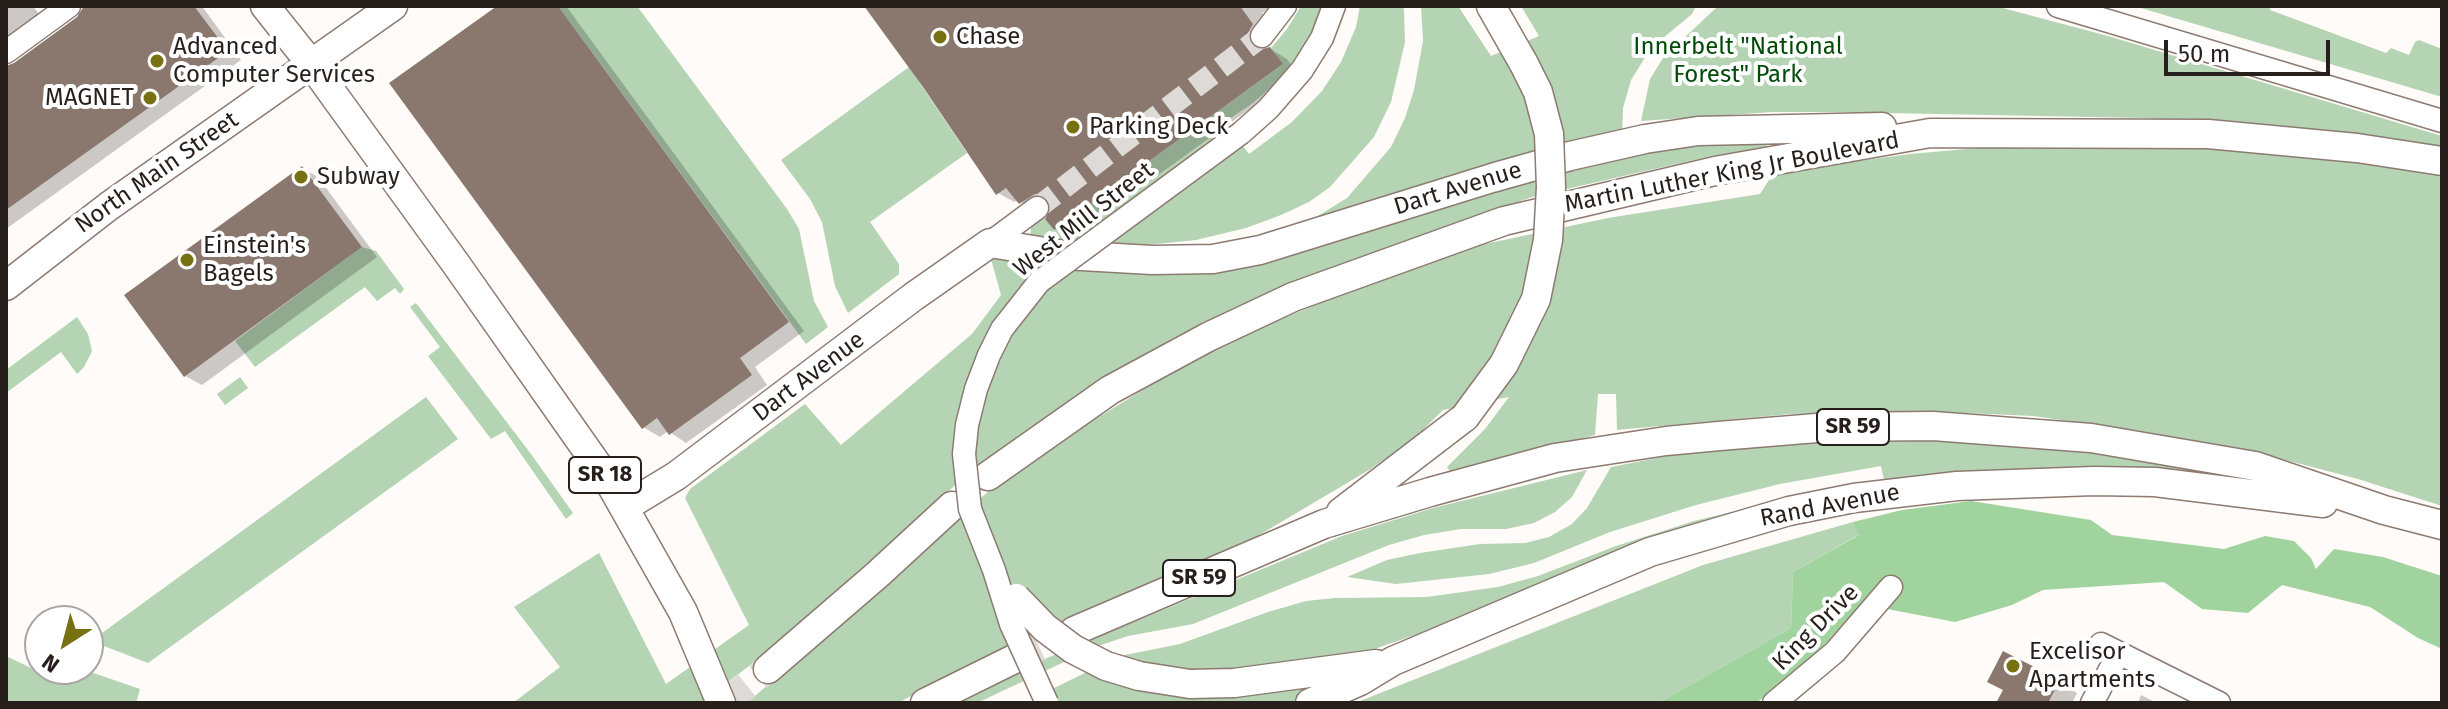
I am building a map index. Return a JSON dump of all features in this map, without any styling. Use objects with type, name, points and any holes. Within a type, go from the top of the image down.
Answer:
[{"type":"main road","name":"SR 18","points":[[265,6],[312,65],[502,328],[625,507],[665,575],[721,703]]},
{"type":"main road","name":"North Main Street","points":[[6,286],[109,206],[393,6]]},
{"type":"main road","points":[[1324,524],[1465,417],[1504,364],[1536,299],[1548,240],[1551,187],[1549,134],[1538,92],[1491,6]]},
{"type":"main road","name":"Dart Avenue","points":[[625,507],[676,476],[990,243],[1064,255],[1152,260],[1213,259],[1260,250],[1505,174],[1645,139],[1698,131],[1754,129],[1891,127],[1930,133]]},
{"type":"main road","name":"Martin Luther King Jr Boulevard","points":[[988,476],[1110,390],[1208,337],[1293,297],[1504,221],[1715,171],[1930,133],[2208,134],[2357,148],[2442,161]]},
{"type":"main road","name":"SR 59","points":[[1074,631],[1324,524],[1518,467],[1577,454],[1719,436],[1829,427],[1933,426],[2091,438],[2255,466],[2384,510],[2442,525]]},
{"type":"main road","name":"Rand Avenue","points":[[1310,703],[1360,681],[1393,661],[1650,552],[1789,511],[1854,498],[2035,481],[2124,481],[2155,482],[2384,510]]},
{"type":"main road","points":[[768,669],[952,506]]},
{"type":"main road","points":[[994,570],[1045,628],[1073,649],[1106,666],[1139,676],[1190,684],[1234,683],[1393,661]]},
{"type":"main road","points":[[925,703],[1014,659]]},
{"type":"street","points":[[6,52],[69,6]]},
{"type":"street","points":[[1262,36],[1285,6]]},
{"type":"street","name":"West Mill Street","points":[[1047,703],[1011,624],[970,509],[964,454],[967,425],[989,355],[1002,329],[1039,282],[1241,133],[1268,109],[1302,70],[1322,38],[1334,6]]},
{"type":"street","points":[[2058,6],[2442,121]]},
{"type":"street","name":"Dart Avenue","points":[[990,243],[1037,208]]},
{"type":"street","name":"King Drive","points":[[1774,703],[1835,652],[1891,587]]},
{"type":"street","points":[[2092,703],[2110,648],[2219,703]]},
{"type":"green space","points":[[558,6],[637,6],[799,229],[814,301],[828,327],[806,344]]},
{"type":"green space","points":[[1301,6],[1323,6],[1310,38],[1289,71],[1253,103],[1225,122],[1249,154],[1292,122],[1322,91],[1341,62],[1356,27],[1360,6],[1403,6],[1404,11],[1405,42],[1391,102],[1374,137],[1330,187],[1309,202],[1281,215],[1246,228],[1196,240],[1117,248],[1030,239],[1031,227],[1043,216],[1054,230],[1282,65],[1271,48]]},
{"type":"green space","points":[[1421,6],[1458,6],[1491,56],[1539,36],[1521,6],[1696,6],[1692,14],[1646,56],[1631,80],[1623,108],[1622,136],[1292,232],[1347,198],[1391,147],[1414,90],[1423,41]]},
{"type":"green space","name":"Innerbelt \"National Forest\" Park","points":[[1718,6],[1995,6],[2108,36],[2442,136],[2442,148],[2297,128],[2143,118],[1772,112],[1641,121],[1650,79],[1663,58]]},
{"type":"green space","points":[[2134,6],[2271,6],[2270,10],[2386,53],[2391,48],[2409,55],[2419,40],[2442,49],[2442,97]]},
{"type":"green space","points":[[909,67],[967,153],[870,222],[899,264],[899,274],[848,313],[835,286],[822,222],[810,199],[781,160]]},
{"type":"green space","points":[[1768,136],[1767,147],[1711,156],[1532,197],[1307,277],[1175,337],[1037,423],[960,481],[763,655],[701,703],[513,703],[560,667],[514,607],[599,553],[666,684],[749,625],[685,498],[690,489],[805,404],[841,445],[972,334],[1001,295],[991,259],[1001,255],[1098,271],[1155,274],[1199,271],[1489,187],[1645,149]]},
{"type":"green space","points":[[2000,146],[2183,146],[2354,161],[2442,174],[2442,506],[2358,479],[2251,451],[2033,416],[1943,412],[1790,414],[1617,430],[1616,394],[1598,394],[1595,435],[1451,473],[1447,467],[1485,429],[1509,397],[1443,410],[1414,439],[1369,470],[1244,544],[974,662],[898,703],[747,703],[1014,469],[1211,348],[1442,253],[1608,218],[1760,194],[1774,172]]},
{"type":"green space","points":[[362,247],[376,251],[404,289],[400,294],[395,288],[377,301],[365,287],[255,367],[235,341]]},
{"type":"green space","points":[[416,303],[573,513],[566,519],[505,431],[491,439],[428,356],[440,347],[410,307]]},
{"type":"green space","points":[[77,317],[88,334],[92,351],[84,367],[77,374],[61,352],[6,393],[6,370]]},
{"type":"green space","points":[[240,377],[248,388],[225,405],[217,394]]},
{"type":"green space","points":[[426,397],[458,439],[148,663],[104,646],[104,632]]},
{"type":"green space","points":[[1886,439],[1967,440],[2058,447],[2137,457],[2232,475],[2231,481],[1885,484],[1881,466],[1780,484],[1696,505],[1610,532],[1534,563],[1489,574],[1396,584],[1347,577],[1387,560],[1420,553],[1480,544],[1525,543],[1549,537],[1572,524],[1587,508],[1611,467],[1688,452],[1752,444]]},
{"type":"green space","points":[[1587,470],[1572,497],[1555,512],[1534,523],[1506,529],[1461,529],[1389,545],[1193,624],[1128,636],[1098,646],[977,703],[954,703],[1013,672],[1342,536],[1433,508]]},
{"type":"green space","points":[[1806,494],[1642,541],[1432,629],[1357,655],[1183,677],[1120,656],[1180,644],[1306,601],[1427,597],[1498,587],[1694,521]]},
{"type":"green space","points":[[1971,501],[2091,520],[2112,535],[2224,549],[2265,536],[2294,541],[2311,558],[2316,569],[2334,549],[2383,557],[2442,576],[2442,649],[2418,638],[2370,607],[2282,585],[2248,613],[2202,609],[2164,582],[2043,590],[2012,605],[1955,622],[1861,604],[1808,663],[1756,703],[1658,703],[1791,628],[1793,572],[1859,535],[1853,522],[1902,510]]},
{"type":"green space","points":[[1853,522],[1860,534],[1793,572],[1791,628],[1658,703],[1355,703],[1703,565]]},
{"type":"green space","points":[[6,656],[24,665],[24,685],[104,685],[104,677],[140,689],[136,703],[6,703]]},
{"type":"green space","points":[[1091,670],[1347,678],[1289,703],[1059,703],[1052,689]]},
{"type":"building","points":[[84,6],[194,6],[228,51],[6,210],[6,66],[77,17]]},
{"type":"building","points":[[497,6],[558,6],[789,322],[740,358],[752,375],[669,435],[657,418],[642,429],[389,83]]},
{"type":"building","name":"Parking Deck","points":[[864,6],[1240,6],[1253,24],[1248,33],[1249,42],[1259,50],[1270,47],[1283,64],[1054,230],[1045,219],[1051,207],[1043,196],[1035,194],[1019,204],[1006,188],[996,195]]},
{"type":"building","points":[[302,166],[362,247],[184,377],[124,295]]},
{"type":"building","name":"Excelisor Apartments","points":[[2003,651],[2060,680],[2048,703],[1996,703],[2003,690],[1987,682]]},
{"type":"tunnel","points":[[1037,208],[1262,36]]},
{"type":"tunnel","points":[[1014,659],[1074,631]]},
{"type":"tunnel","points":[[725,703],[768,669]]},
{"type":"place","name":"Chase","points":[[940,37]]},
{"type":"place","name":"Advanced Computer Services","points":[[157,61]]},
{"type":"place","name":"MAGNET","points":[[150,98]]},
{"type":"place","name":"Parking Deck","points":[[1073,127]]},
{"type":"place","name":"Subway","points":[[301,177]]},
{"type":"place","name":"Einstein's Bagels","points":[[187,260]]},
{"type":"place","name":"Excelisor Apartments","points":[[2013,666]]}]
